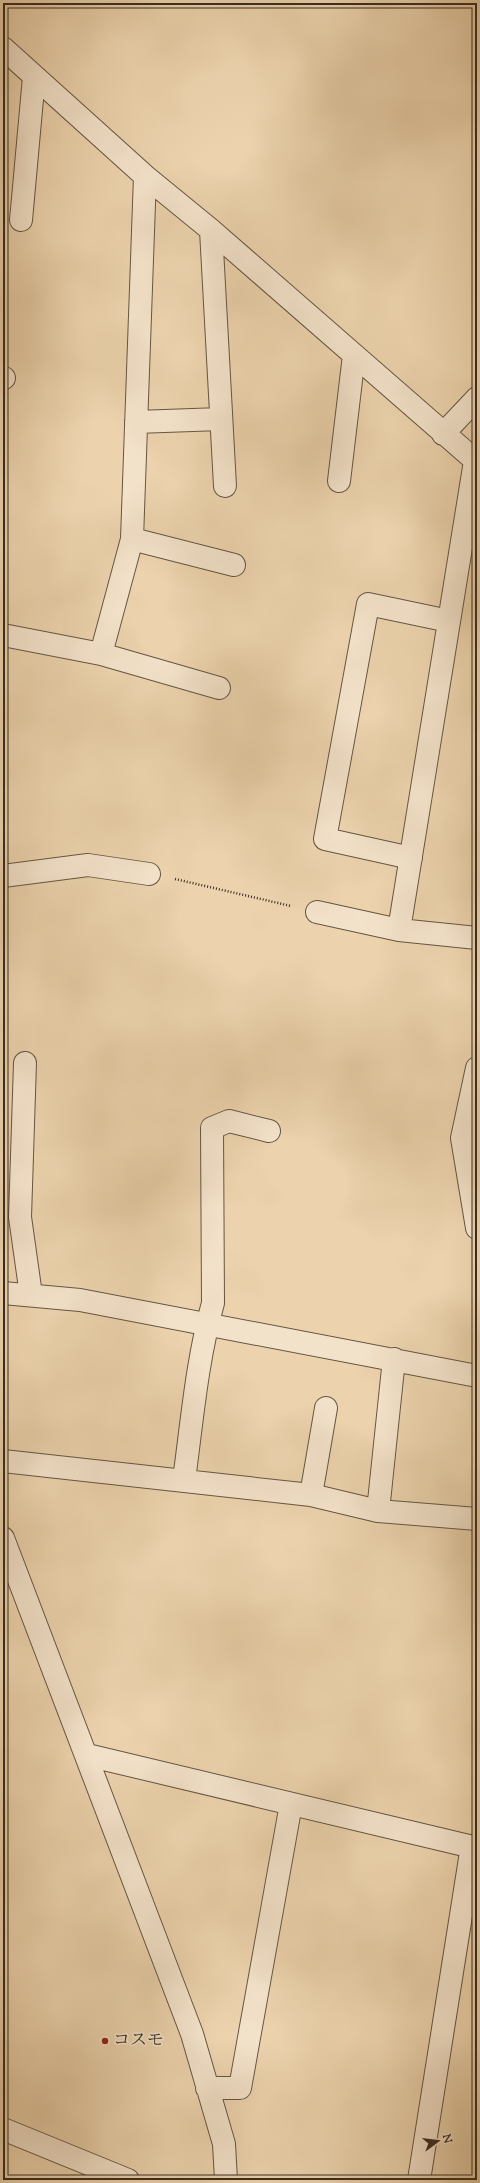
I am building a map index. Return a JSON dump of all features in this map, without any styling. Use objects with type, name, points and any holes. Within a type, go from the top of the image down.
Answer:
[{"type":"street","points":[[3,48],[145,176],[211,230],[476,462],[399,930]]},
{"type":"street","points":[[21,220],[34,77]]},
{"type":"street","points":[[101,654],[132,539],[145,176]]},
{"type":"street","points":[[211,230],[225,486]]},
{"type":"street","points":[[339,481],[354,355]]},
{"type":"street","points":[[443,434],[477,398]]},
{"type":"street","points":[[136,422],[221,419]]},
{"type":"street","points":[[132,539],[234,565]]},
{"type":"street","points":[[411,858],[325,839],[368,604],[449,621]]},
{"type":"street","points":[[3,635],[101,654],[219,688]]},
{"type":"street","points":[[3,876],[88,865],[149,874]]},
{"type":"street","points":[[317,912],[399,930],[477,938]]},
{"type":"street","points":[[25,1063],[20,1217],[31,1295]]},
{"type":"street","points":[[477,1068],[462,1138],[477,1228]]},
{"type":"street","points":[[184,1480],[196,1388],[207,1324],[213,1303],[212,1128],[229,1121],[269,1131]]},
{"type":"street","points":[[3,1293],[80,1300],[477,1376]]},
{"type":"street","points":[[378,1511],[394,1359]]},
{"type":"street","points":[[311,1495],[326,1408]]},
{"type":"street","points":[[3,1461],[311,1495],[378,1511],[477,1518]]},
{"type":"street","points":[[3,1538],[87,1755],[192,2034],[224,2144],[226,2180]]},
{"type":"street","points":[[87,1755],[474,1847],[419,2180]]},
{"type":"street","points":[[207,2088],[240,2088],[291,1804]]},
{"type":"street","points":[[3,2129],[100,2174],[128,2180]]},
{"type":"path","points":[[149,874],[317,912]]},
{"type":"place","name":"コスモ","points":[[105,2041]]}]
